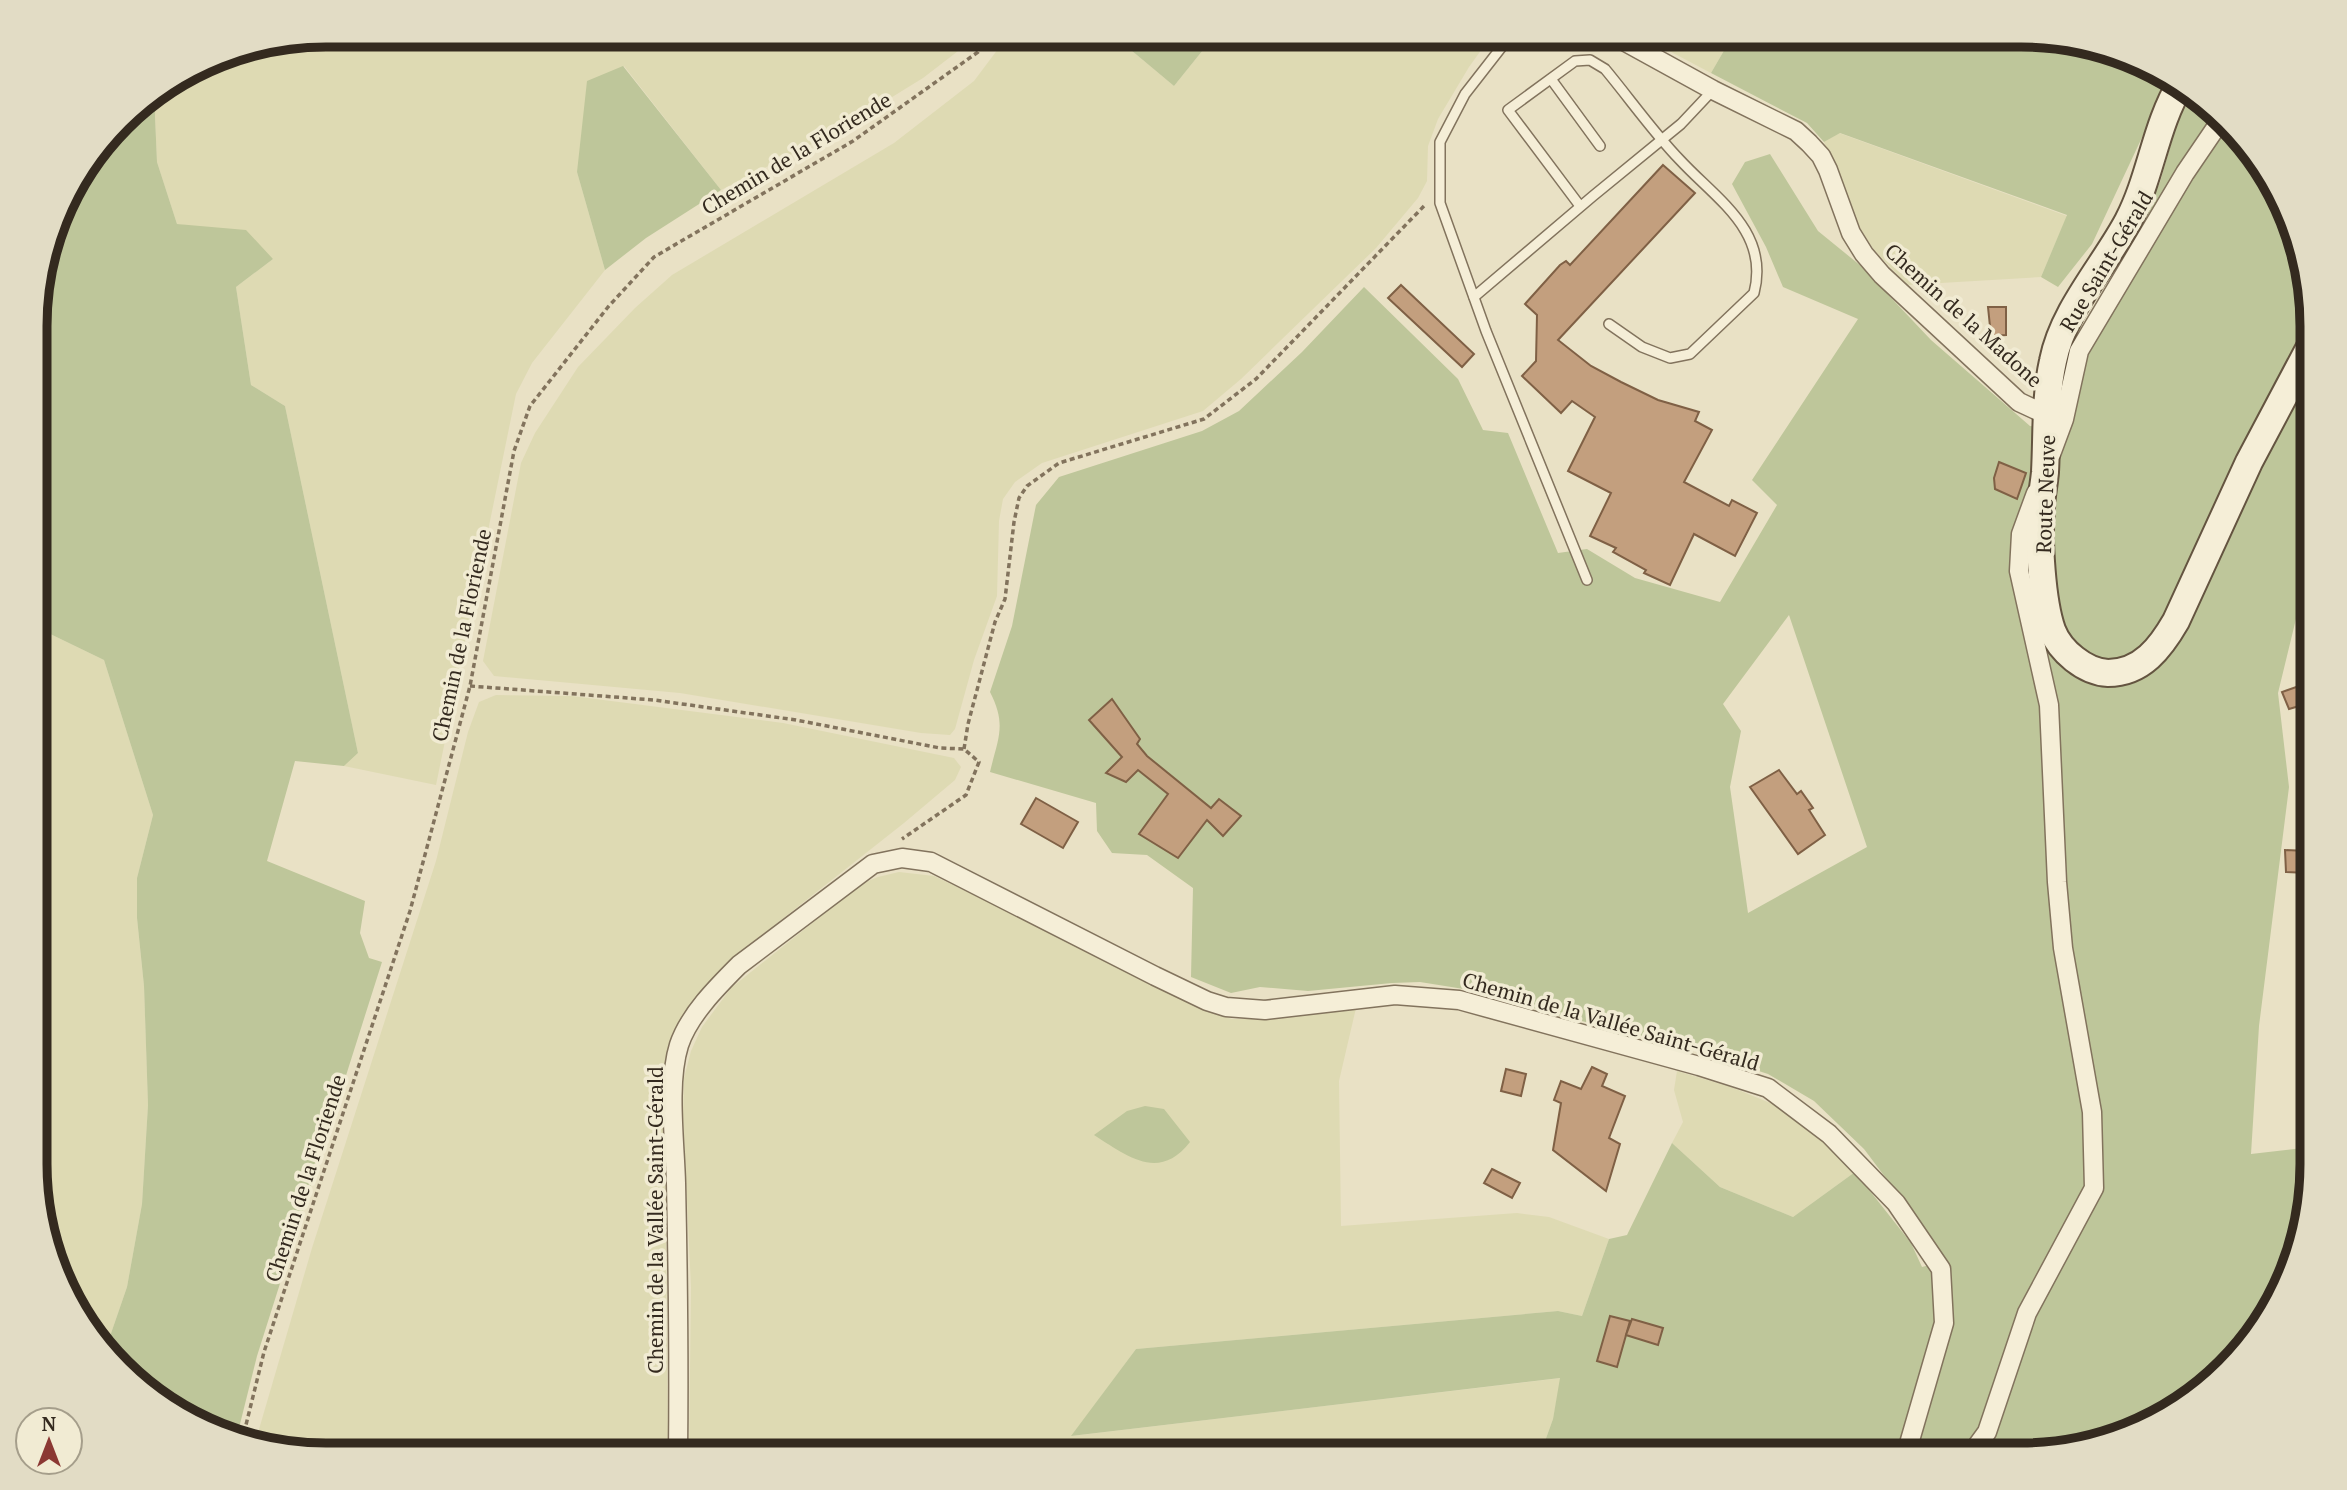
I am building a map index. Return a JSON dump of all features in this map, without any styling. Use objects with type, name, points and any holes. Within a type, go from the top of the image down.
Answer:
[{"type":"street","name":"Chemin de la Madone","points":[[1635,47],[1796,131],[1810,143],[1828,170],[1852,233],[1864,254],[1882,275],[2019,402],[2047,415]]},
{"type":"street","name":"Route Neuve","points":[[2176,94],[2161,123],[2156,146],[2129,220],[2080,298],[2053,359],[2040,511],[2046,602],[2053,632],[2071,656],[2084,666],[2100,672],[2114,673],[2135,667],[2152,656],[2164,642],[2249,463],[2300,366]]},
{"type":"street","name":"Rue Saint-Gérald","points":[[1979,1443],[1987,1432],[2027,1313],[2094,1188],[2092,1112],[2063,948],[2057,882],[2049,705],[2019,571],[2021,534],[2064,419],[2079,351],[2185,173],[2216,127]]},
{"type":"street","name":"Chemin de la Vallée Saint-Gérald","points":[[678,1443],[679,1330],[673,1087],[679,1045],[690,1023],[720,983],[739,965],[873,863],[902,858],[932,862],[1155,976],[1208,1002],[1226,1007],[1265,1010],[1395,995],[1459,1000],[1699,1066],[1768,1088],[1829,1134],[1896,1203],[1941,1269],[1944,1322],[1909,1443]]},
{"type":"lane","points":[[1502,47],[1465,94],[1440,142],[1440,203],[1474,297],[1587,579]]},
{"type":"lane","points":[[1580,206],[1508,110],[1575,61],[1590,60],[1605,69],[1680,161],[1717,195],[1743,225],[1755,251],[1757,282],[1754,293],[1690,354],[1670,358],[1642,346],[1609,324]]},
{"type":"lane","points":[[1551,79],[1600,146]]},
{"type":"lane","points":[[1474,297],[1681,124],[1713,90]]},
{"type":"path","name":"Chemin de la Floriende","points":[[245,1430],[264,1352],[410,911],[470,686],[514,451],[530,406],[573,349],[654,257],[853,141],[978,52],[981,47]]},
{"type":"path","points":[[964,749],[995,622],[1005,599],[1019,498],[1027,486],[1059,463],[1204,419],[1256,379],[1440,189]]},
{"type":"path","points":[[470,686],[654,700],[796,720],[940,748],[964,749],[979,762],[966,795],[892,846],[889,859]]},
{"type":"shaded area","points":[[963,47],[923,78],[837,131],[721,190],[624,66],[577,172],[605,270],[532,363],[516,394],[436,785],[344,766],[358,753],[285,406],[251,385],[236,287],[273,259],[204,228],[177,224],[157,162],[156,105],[220,68],[254,57],[308,48]]},
{"type":"shaded area","points":[[1000,47],[1127,47],[1174,86],[1205,47],[1483,47],[1438,119],[1428,146],[1427,181],[1418,198],[1376,248],[1241,379],[1203,411],[1042,463],[1015,482],[1003,499],[999,521],[997,596],[974,660],[955,729],[950,735],[921,733],[680,693],[494,676],[483,661],[521,463],[535,433],[578,367],[635,308],[672,275],[894,143],[974,81]]},
{"type":"shaded area","points":[[1662,47],[1726,47],[1711,73]]},
{"type":"shaded area","points":[[1839,133],[2067,216],[2041,277],[1907,285],[1874,250],[1856,222],[1824,142]]},
{"type":"shaded area","points":[[47,632],[104,660],[153,815],[137,878],[148,1105],[142,1204],[127,1287],[109,1339],[94,1319],[68,1270],[57,1236],[50,1200],[47,1164]]},
{"type":"shaded area","points":[[496,695],[572,696],[783,723],[954,758],[961,767],[955,780],[904,823],[743,950],[703,989],[687,1010],[672,1040],[665,1123],[668,1443],[326,1443],[258,1434],[312,1248],[436,861],[468,732],[479,702]]},
{"type":"shaded area","points":[[899,872],[934,876],[1066,939],[1193,1005],[1232,1019],[1260,1019],[1356,1008],[1339,1081],[1341,1226],[1517,1213],[1549,1217],[1609,1239],[1582,1316],[1558,1311],[1136,1349],[1072,1436],[1561,1378],[1553,1419],[1544,1443],[689,1443],[691,1287],[683,1114],[684,1078],[691,1051],[702,1027],[731,988],[861,884]]},
{"type":"shaded area","points":[[1677,1071],[1731,1087],[1780,1107],[1808,1126],[1855,1172],[1793,1217],[1720,1187],[1672,1143],[1683,1122],[1674,1090]]},
{"type":"green space","points":[[1127,47],[1205,47],[1174,86]]},
{"type":"green space","points":[[1726,47],[2021,47],[2093,57],[2127,68],[2162,86],[2145,131],[2092,244],[2058,287],[2041,277],[2067,215],[1840,133],[1824,142],[1807,123],[1711,73]]},
{"type":"green space","points":[[623,66],[721,190],[646,238],[605,270],[577,172],[587,81]]},
{"type":"green space","points":[[2187,102],[2218,129],[2242,156],[2271,203],[2290,254],[2299,308],[2300,602],[2278,693],[2289,787],[2259,1026],[2251,1154],[2300,1148],[2299,1182],[2290,1236],[2279,1270],[2253,1319],[2230,1348],[2191,1385],[2144,1414],[2093,1433],[2039,1442],[1544,1443],[1553,1419],[1560,1378],[1071,1436],[1136,1349],[1558,1311],[1582,1316],[1609,1239],[1627,1235],[1672,1143],[1720,1187],[1793,1217],[1855,1172],[1911,1243],[1922,1267],[1941,1262],[1919,1222],[1864,1149],[1814,1101],[1768,1074],[1685,1047],[1470,990],[1420,982],[1308,991],[1260,987],[1231,993],[1191,977],[1193,888],[1147,855],[1112,853],[1097,831],[1096,803],[990,772],[1000,723],[990,692],[1012,626],[1036,505],[1059,477],[1202,431],[1239,411],[1302,352],[1364,287],[1458,379],[1483,430],[1508,433],[1558,553],[1587,549],[1635,578],[1720,602],[1777,505],[1752,480],[1858,319],[1783,287],[1766,247],[1732,184],[1745,162],[1770,154],[1818,231],[1861,266],[1931,340],[2030,426],[2066,430],[2089,319],[2144,218],[2160,182],[2180,113]],"holes":[[[1789,615],[1867,847],[1748,913],[1730,787],[1741,731],[1723,704]]]},
{"type":"green space","points":[[155,105],[157,162],[177,224],[246,230],[273,259],[236,287],[251,385],[285,406],[358,753],[344,766],[295,761],[267,861],[365,901],[360,933],[369,958],[382,962],[257,1356],[239,1429],[203,1414],[171,1396],[129,1361],[109,1339],[127,1287],[142,1204],[148,1105],[137,878],[153,815],[104,660],[47,632],[48,308],[57,254],[76,203],[105,156]]},
{"type":"green space","points":[[1145,1106],[1164,1109],[1190,1142],[1167,1161],[1155,1163],[1131,1157],[1094,1135],[1127,1111]]},
{"type":"building","points":[[1663,165],[1695,193],[1558,340],[1591,366],[1621,382],[1658,400],[1699,412],[1695,421],[1712,430],[1684,482],[1729,506],[1732,500],[1757,513],[1735,556],[1694,534],[1670,585],[1644,573],[1646,570],[1613,552],[1616,548],[1590,536],[1611,493],[1568,471],[1595,417],[1572,401],[1561,413],[1522,376],[1536,361],[1537,315],[1525,304],[1560,265],[1566,261],[1570,265]]},
{"type":"building","points":[[1401,285],[1474,354],[1462,367],[1388,298]]},
{"type":"building","points":[[1988,307],[2006,307],[2006,335],[1991,336]]},
{"type":"building","points":[[1999,462],[2026,473],[2017,499],[1995,489],[1994,478]]},
{"type":"building","points":[[2299,686],[2300,706],[2289,709],[2282,692]]},
{"type":"building","points":[[1112,699],[1140,739],[1137,744],[1147,756],[1211,808],[1219,799],[1241,816],[1223,836],[1207,820],[1178,858],[1139,834],[1168,794],[1138,770],[1126,782],[1106,773],[1122,757],[1089,720]]},
{"type":"building","points":[[1779,770],[1797,794],[1801,791],[1813,808],[1809,810],[1825,835],[1798,854],[1750,787]]},
{"type":"building","points":[[1036,798],[1078,822],[1063,848],[1021,824]]},
{"type":"building","points":[[2285,850],[2300,851],[2300,873],[2286,872]]},
{"type":"building","points":[[1592,1067],[1607,1074],[1602,1086],[1625,1096],[1609,1138],[1620,1144],[1606,1191],[1553,1150],[1561,1103],[1554,1100],[1561,1081],[1581,1089]]},
{"type":"building","points":[[1506,1069],[1526,1074],[1521,1096],[1501,1091]]},
{"type":"building","points":[[1492,1169],[1520,1183],[1512,1198],[1484,1183]]},
{"type":"building","points":[[1610,1316],[1630,1321],[1617,1367],[1597,1361]]},
{"type":"building","points":[[1632,1319],[1663,1328],[1658,1345],[1626,1335]]}]
